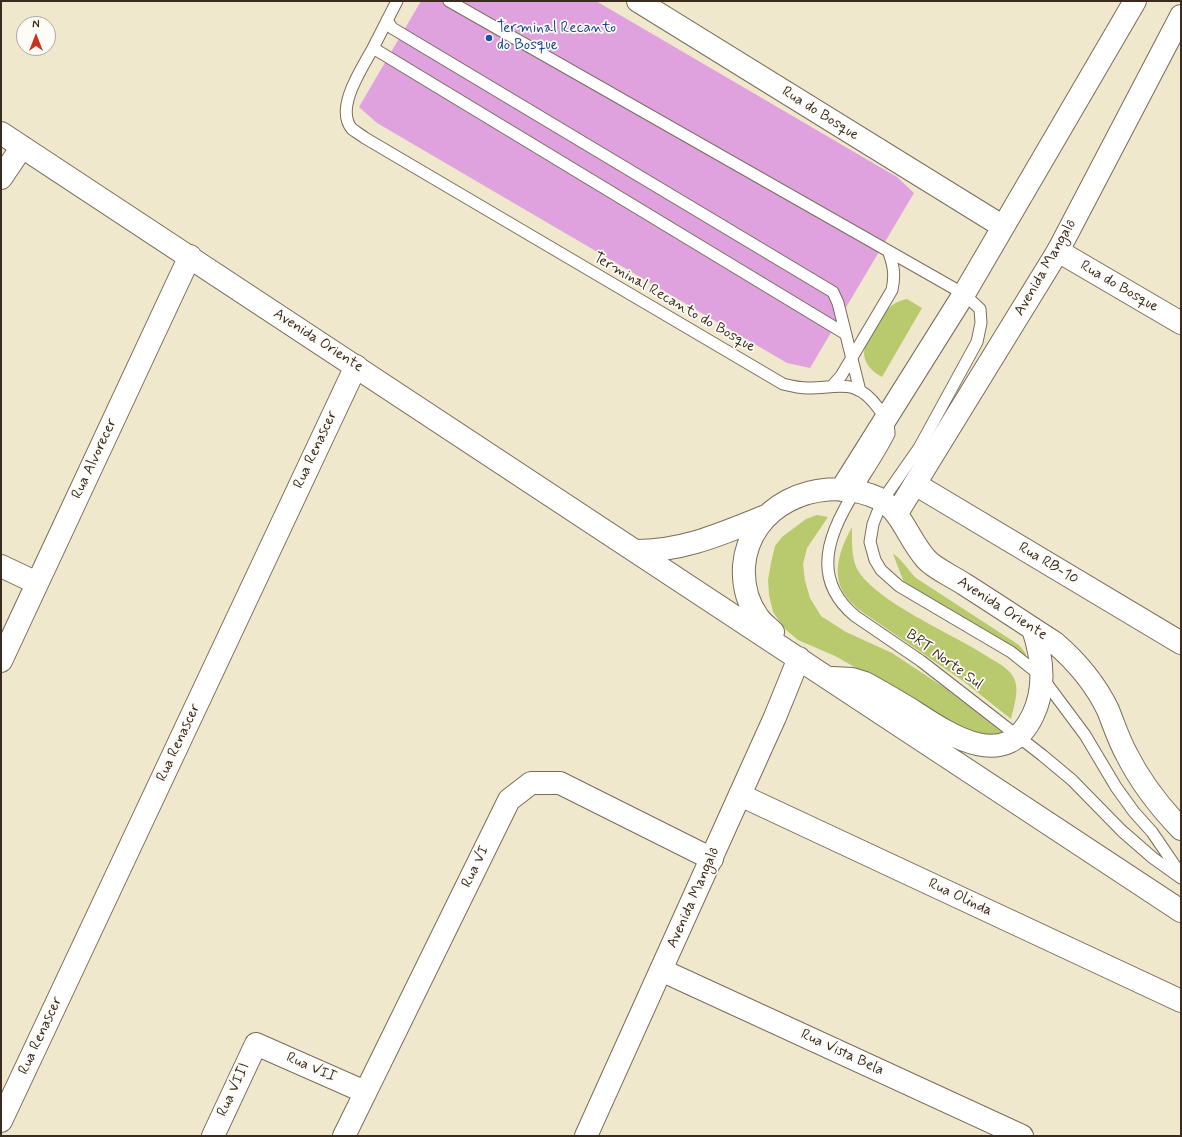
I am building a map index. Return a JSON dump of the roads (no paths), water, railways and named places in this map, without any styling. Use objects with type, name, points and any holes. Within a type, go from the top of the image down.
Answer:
[{"type":"street","name":"Rua do Bosque","points":[[638,1],[1002,226]]},
{"type":"street","points":[[847,490],[886,419],[964,294],[1002,226],[1135,1]]},
{"type":"street","name":"Avenida Mangalô","points":[[890,507],[915,484],[1058,251],[1181,16]]},
{"type":"street","name":"Avenida Oriente","points":[[1,133],[190,256],[1181,911]]},
{"type":"street","points":[[1,178],[22,147]]},
{"type":"street","name":"Rua do Bosque","points":[[1058,251],[1181,323]]},
{"type":"street","name":"Rua Alvorecer","points":[[1,661],[190,256]]},
{"type":"street","name":"Rua Renascer","points":[[1,1121],[356,366]]},
{"type":"street","name":"Rua RB-10","points":[[915,484],[1181,643]]},
{"type":"street","name":"Avenida Oriente","points":[[799,658],[758,618],[750,604],[744,574],[745,558],[749,542],[756,528],[766,516],[791,498],[806,493],[847,490],[870,495],[890,507],[927,560],[1055,643],[1073,660],[1089,678],[1107,709],[1127,756],[1143,783],[1162,809],[1181,829]]},
{"type":"street","name":"Avenida Oriente","points":[[635,551],[671,549],[689,545],[766,516]]},
{"type":"street","points":[[1,566],[37,583]]},
{"type":"street","points":[[828,678],[852,679],[865,683],[944,731],[968,743],[983,746],[999,745],[1018,737],[1028,724],[1035,710],[1041,676],[1038,644],[1033,628]]},
{"type":"street","name":"Avenida Mangalô","points":[[586,1136],[712,859],[799,658]]},
{"type":"street","name":"Rua VI","points":[[344,1136],[510,800],[531,783],[560,783],[712,859]]},
{"type":"street","name":"Rua Olinda","points":[[740,795],[1181,1001]]},
{"type":"street","name":"Rua Vista Bela","points":[[661,970],[1022,1136]]},
{"type":"street","name":"Rua VII","points":[[256,1044],[365,1092]]},
{"type":"street","name":"Rua VIII","points":[[213,1136],[256,1044]]},
{"type":"lane","name":"Terminal Recanto do Bosque","points":[[397,1],[348,96],[346,114],[351,128],[365,138],[783,384],[809,388],[845,385],[860,391],[872,400],[886,419]]},
{"type":"lane","points":[[449,1],[964,294]]},
{"type":"lane","points":[[387,20],[392,28],[833,292],[838,303],[844,332],[860,391]]},
{"type":"lane","points":[[373,48],[844,332]]},
{"type":"lane","points":[[832,386],[841,376],[892,290],[894,266],[890,253]]},
{"type":"lane","name":"BRT Norte Sul","points":[[964,294],[980,309],[981,324],[977,342],[919,448],[890,507],[873,524],[870,542],[875,560],[881,570],[899,586],[1012,652],[1041,676],[1085,735],[1116,787],[1152,832],[1181,877]]},
{"type":"lane","name":"BRT Norte Sul","points":[[847,490],[830,541],[827,556],[827,570],[831,585],[836,597],[845,608],[952,683],[1072,780],[1122,831],[1153,858],[1181,877]]},
{"type":"place","name":"Terminal Recanto do Bosque","points":[[489,38]]}]
